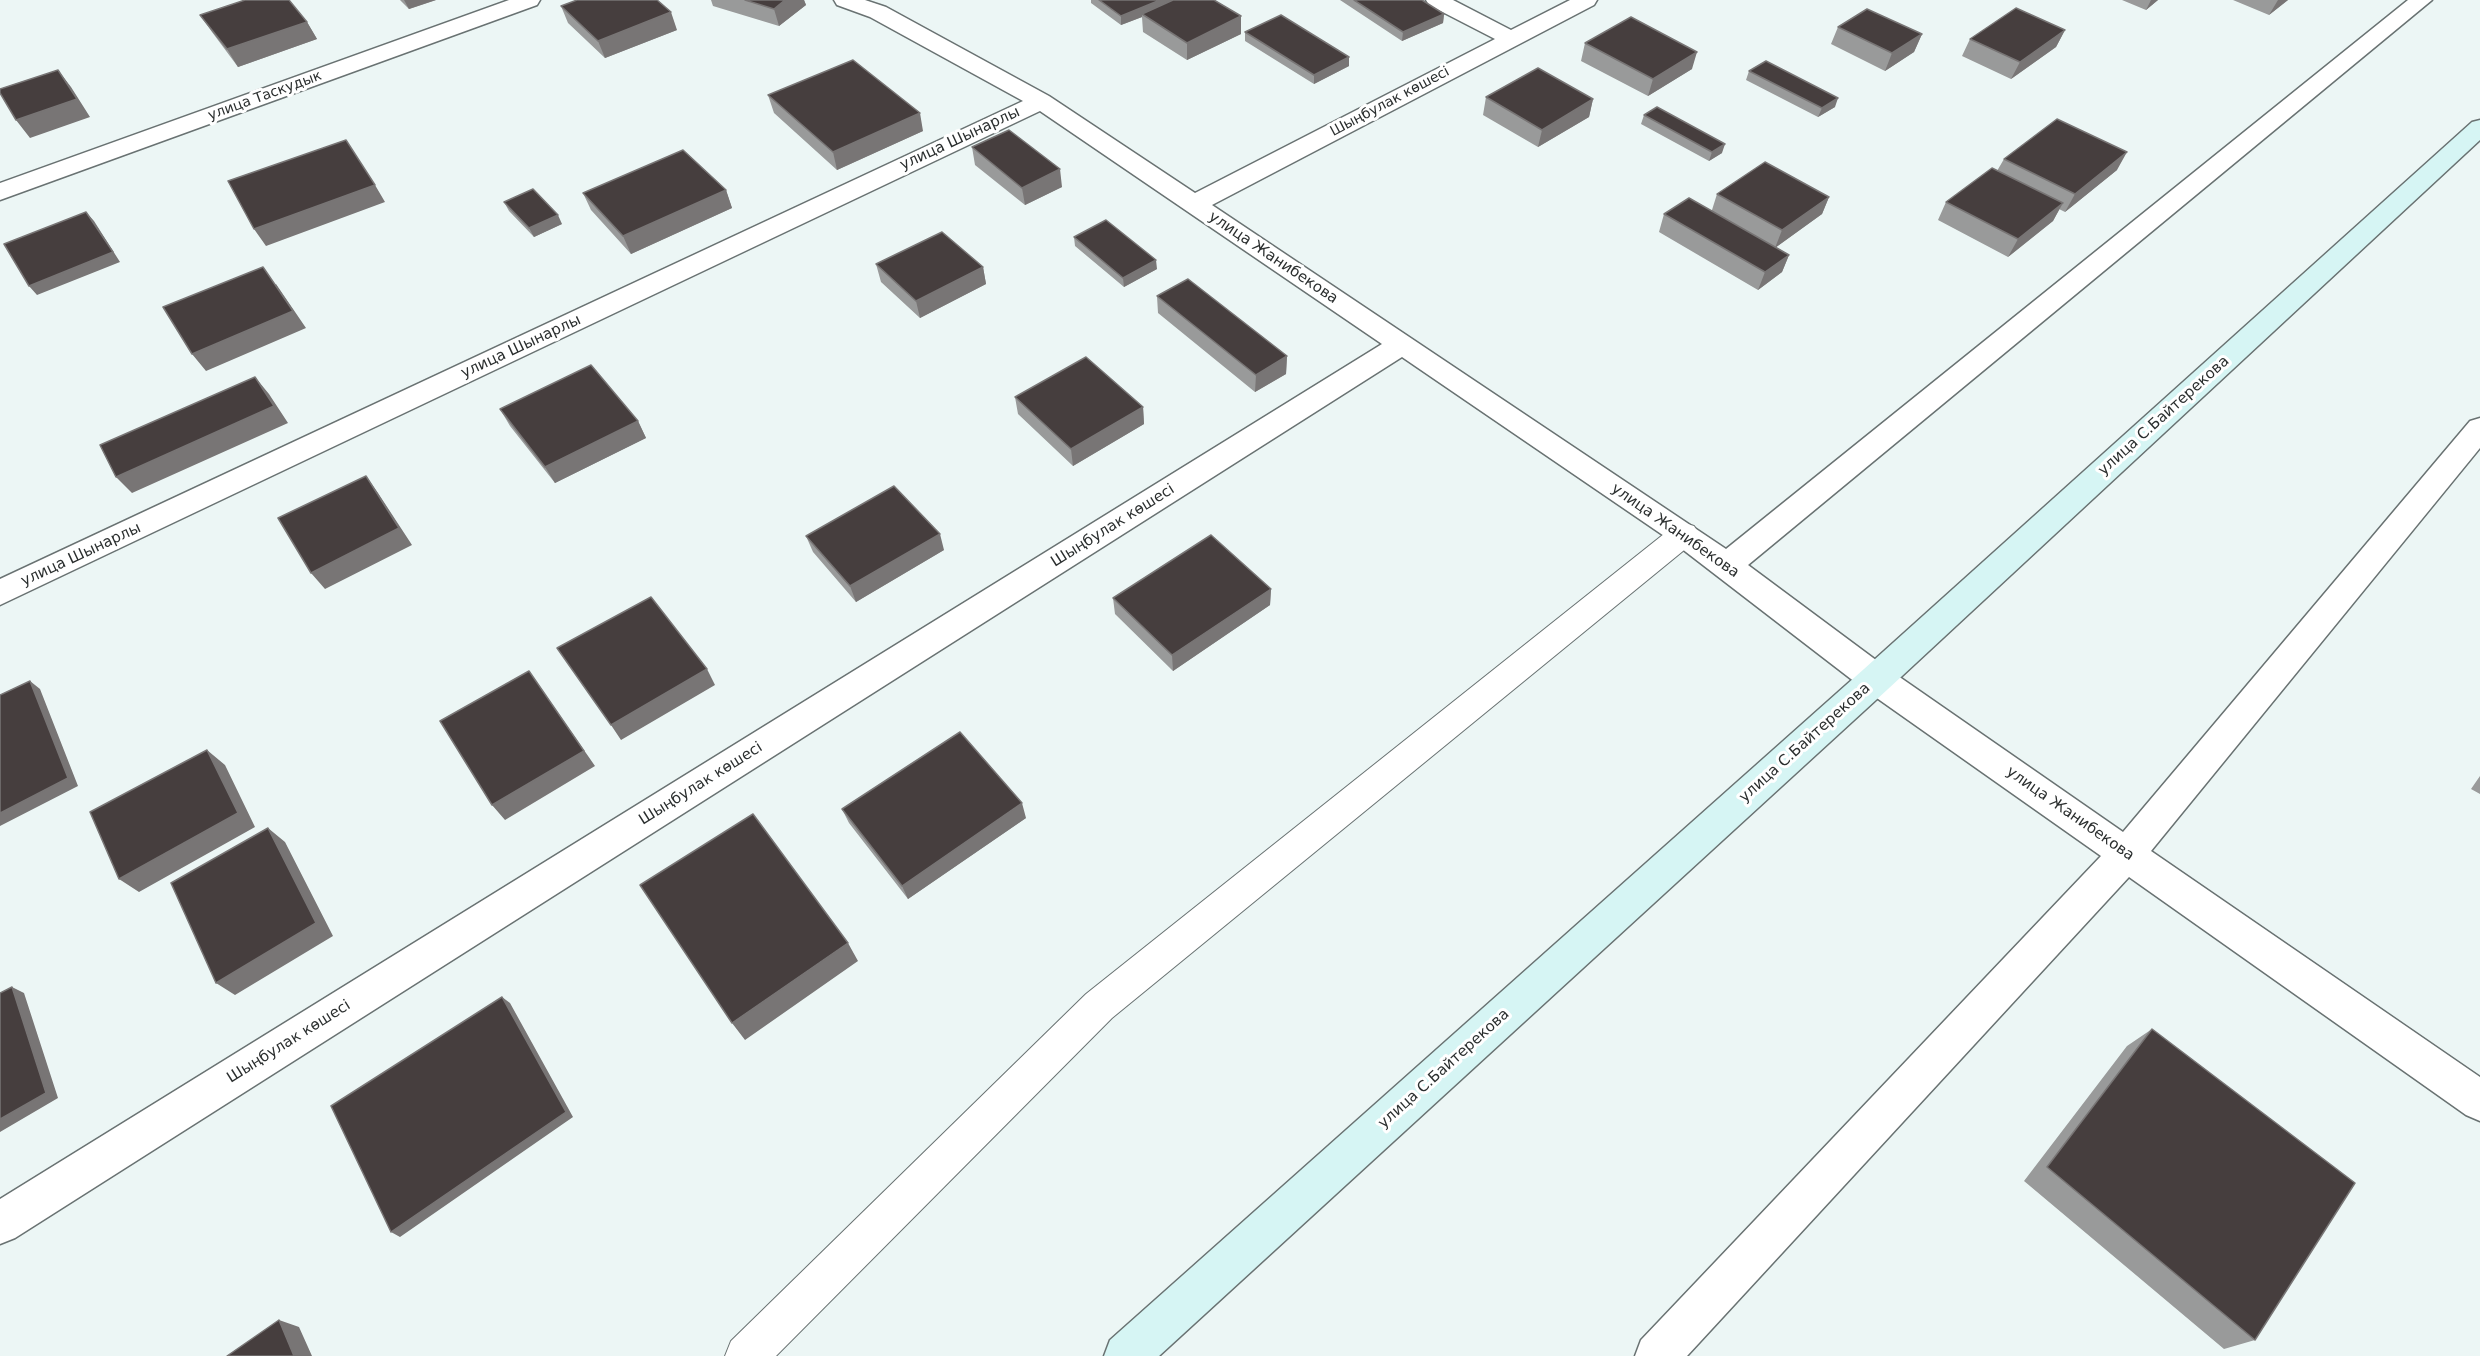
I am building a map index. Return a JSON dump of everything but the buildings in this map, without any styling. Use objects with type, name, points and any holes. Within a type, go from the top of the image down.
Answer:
[{"type":"main road","name":"улица С.Байтерекова","points":[[1126,1356],[1876,679],[2480,127]]},
{"type":"street","name":"улица Таскудык","points":[[0,192],[529,0]]},
{"type":"street","name":"улица Жанибекова","points":[[845,0],[878,12],[1041,101],[1194,204],[1684,534],[1876,679],[2480,1101]]},
{"type":"street","points":[[1437,0],[1512,39]]},
{"type":"street","name":"Шыңбулак көшесі","points":[[1194,204],[1586,0]]},
{"type":"street","points":[[1726,566],[2421,0]]},
{"type":"street","name":"улица Шынарлы","points":[[0,593],[1041,101]]},
{"type":"street","name":"Шыңбулак көшесі","points":[[0,1222],[1401,345]]},
{"type":"street","points":[[1657,1356],[2127,854],[2480,429]]},
{"type":"lane","points":[[746,1356],[1099,1006],[1684,534]]}]
